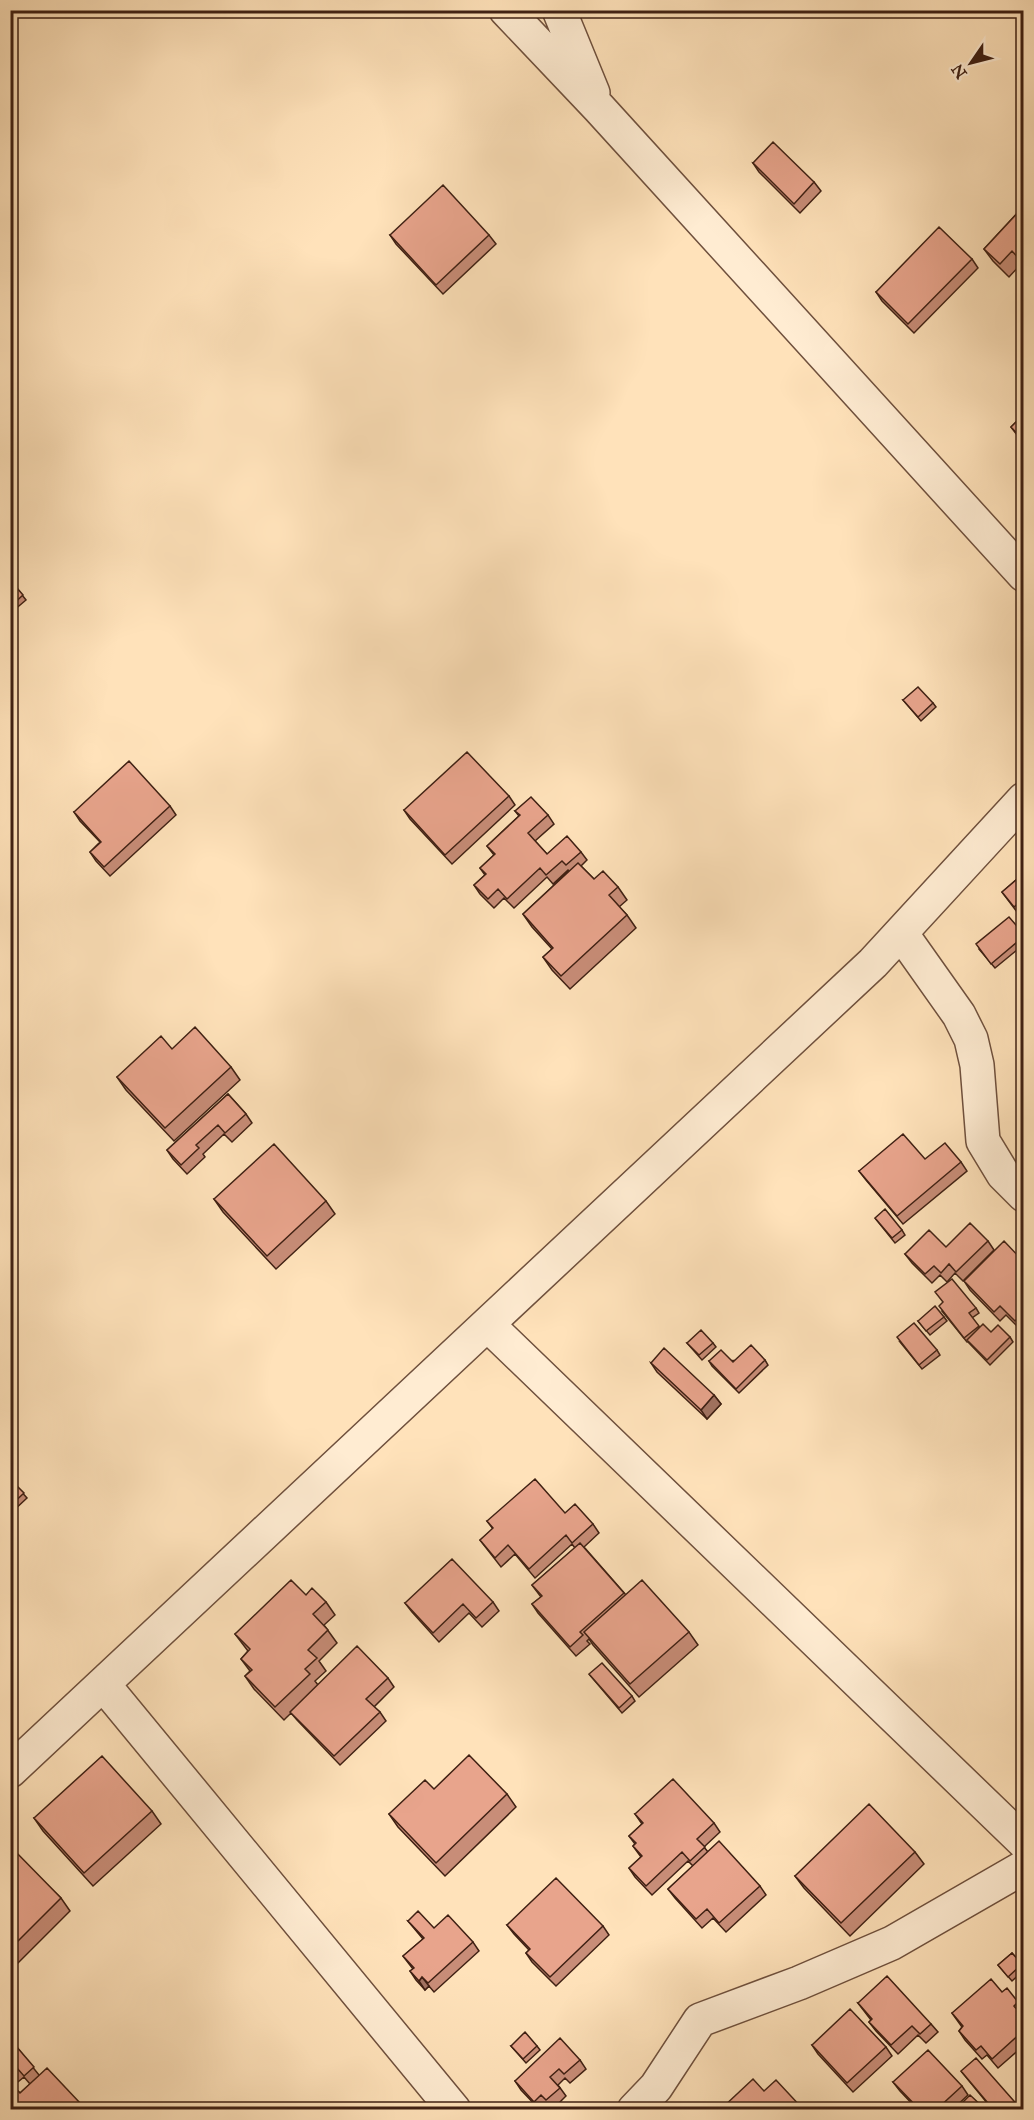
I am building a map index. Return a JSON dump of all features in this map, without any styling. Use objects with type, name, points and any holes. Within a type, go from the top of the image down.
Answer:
[{"type":"street","points":[[506,10],[599,108],[1023,575]]},
{"type":"street","points":[[559,10],[599,108]]},
{"type":"street","points":[[10,1772],[865,971],[1023,799]]},
{"type":"street","points":[[900,933],[959,1015],[971,1039],[977,1065],[983,1141],[1003,1174],[1023,1195]]},
{"type":"street","points":[[488,1325],[1023,1842]]},
{"type":"street","points":[[103,1684],[454,2109]]},
{"type":"street","points":[[634,2109],[656,2087],[700,2020],[799,1983],[892,1943],[1023,1867]]},
{"type":"building","points":[[773,142],[814,182],[794,204],[753,163]]},
{"type":"building","points":[[443,185],[489,235],[436,285],[390,235]]},
{"type":"building","points":[[1023,207],[1023,263],[1012,251],[1000,264],[984,249]]},
{"type":"building","points":[[939,227],[972,259],[908,324],[876,292]]},
{"type":"building","points":[[1023,415],[1023,440],[1011,427]]},
{"type":"building","points":[[10,581],[23,595],[10,607]]},
{"type":"building","points":[[918,687],[933,703],[918,717],[903,700]]},
{"type":"building","points":[[467,752],[509,796],[445,855],[404,810]]},
{"type":"building","points":[[129,761],[170,806],[104,867],[90,852],[101,842],[74,812]]},
{"type":"building","points":[[531,797],[548,815],[528,833],[547,854],[567,836],[581,852],[566,865],[562,861],[546,875],[540,868],[507,899],[498,889],[488,899],[474,885],[486,874],[480,868],[495,854],[487,846],[520,815],[515,811]]},
{"type":"building","points":[[578,863],[594,879],[603,871],[618,887],[609,895],[627,915],[561,976],[543,957],[553,948],[523,914]]},
{"type":"building","points":[[1023,874],[1023,899],[1014,907],[1002,892]]},
{"type":"building","points":[[1009,917],[1023,933],[1023,937],[991,964],[976,944]]},
{"type":"building","points":[[195,1027],[231,1067],[165,1128],[117,1077],[161,1036],[172,1049]]},
{"type":"building","points":[[228,1094],[246,1114],[225,1133],[218,1125],[196,1145],[199,1148],[181,1165],[167,1150]]},
{"type":"building","points":[[903,1134],[925,1159],[945,1143],[961,1162],[897,1216],[859,1171]]},
{"type":"building","points":[[274,1144],[326,1201],[267,1256],[214,1199]]},
{"type":"building","points":[[885,1209],[902,1230],[892,1238],[875,1218]]},
{"type":"building","points":[[970,1223],[988,1241],[956,1272],[949,1264],[941,1273],[934,1266],[925,1274],[905,1254],[929,1230],[946,1247]]},
{"type":"building","points":[[1004,1241],[1023,1261],[1023,1313],[1015,1321],[1000,1306],[994,1312],[964,1281]]},
{"type":"building","points":[[952,1279],[976,1308],[969,1313],[979,1326],[964,1338],[939,1306],[943,1302],[935,1292]]},
{"type":"building","points":[[935,1306],[944,1317],[926,1331],[918,1321]]},
{"type":"building","points":[[914,1323],[937,1350],[919,1365],[897,1337]]},
{"type":"building","points":[[983,1324],[991,1332],[998,1325],[1010,1337],[987,1360],[967,1340]]},
{"type":"building","points":[[701,1330],[713,1343],[699,1355],[687,1343]]},
{"type":"building","points":[[751,1345],[765,1360],[736,1389],[709,1361],[721,1350],[733,1362]]},
{"type":"building","points":[[664,1348],[714,1395],[701,1410],[651,1363]]},
{"type":"building","points":[[10,1479],[24,1493],[10,1506]]},
{"type":"building","points":[[535,1479],[565,1513],[575,1504],[593,1524],[572,1543],[566,1535],[529,1569],[508,1545],[495,1558],[480,1540],[493,1528],[487,1521]]},
{"type":"building","points":[[580,1543],[624,1593],[580,1632],[583,1635],[570,1647],[532,1604],[542,1596],[532,1585]]},
{"type":"building","points":[[452,1559],[493,1602],[476,1618],[463,1604],[433,1633],[405,1603]]},
{"type":"building","points":[[291,1580],[306,1595],[312,1588],[326,1602],[313,1614],[328,1630],[308,1650],[317,1658],[305,1669],[310,1674],[275,1707],[245,1676],[252,1670],[241,1659],[250,1649],[235,1634]]},
{"type":"building","points":[[642,1580],[689,1632],[630,1684],[584,1632]]},
{"type":"building","points":[[357,1646],[388,1678],[366,1699],[380,1712],[334,1756],[290,1712]]},
{"type":"building","points":[[602,1663],[632,1696],[619,1708],[589,1674]]},
{"type":"building","points":[[469,1755],[507,1794],[436,1863],[389,1814],[425,1780],[434,1789]]},
{"type":"building","points":[[102,1756],[152,1811],[84,1873],[34,1818]]},
{"type":"building","points":[[673,1779],[714,1823],[697,1839],[705,1847],[690,1861],[682,1852],[646,1886],[629,1868],[642,1856],[633,1846],[636,1843],[629,1836],[643,1823],[635,1814]]},
{"type":"building","points":[[869,1804],[915,1852],[841,1923],[795,1876]]},
{"type":"building","points":[[719,1841],[760,1886],[719,1923],[707,1909],[696,1919],[668,1889]]},
{"type":"building","points":[[12,1848],[61,1898],[10,1949],[10,1850]]},
{"type":"building","points":[[556,1878],[603,1926],[550,1977],[526,1953],[530,1949],[507,1925]]},
{"type":"building","points":[[418,1911],[434,1928],[448,1915],[473,1942],[428,1983],[422,1977],[419,1981],[410,1971],[414,1968],[403,1956],[424,1938],[408,1921]]},
{"type":"building","points":[[1012,1953],[1022,1964],[1008,1977],[998,1965]]},
{"type":"building","points":[[887,1976],[931,2024],[920,2034],[912,2026],[891,2045],[869,2022],[872,2019],[858,2003]]},
{"type":"building","points":[[991,1979],[1002,1992],[1007,1988],[1018,2002],[1014,2006],[1023,2017],[1023,2031],[992,2059],[981,2046],[976,2050],[959,2031],[963,2026],[952,2013]]},
{"type":"building","points":[[850,2009],[886,2047],[847,2083],[812,2045]]},
{"type":"building","points":[[525,2032],[537,2046],[523,2059],[511,2046]]},
{"type":"building","points":[[560,2038],[580,2060],[564,2074],[559,2069],[550,2077],[560,2088],[546,2100],[541,2095],[534,2102],[515,2081]]},
{"type":"building","points":[[10,2039],[34,2067],[24,2076],[17,2068],[10,2074]]},
{"type":"building","points":[[928,2050],[962,2086],[937,2109],[919,2109],[893,2082]]},
{"type":"building","points":[[976,2058],[1021,2109],[993,2109],[961,2071]]},
{"type":"building","points":[[47,2068],[80,2103],[73,2109],[10,2109],[10,2089],[13,2086],[20,2093]]},
{"type":"building","points":[[753,2079],[764,2091],[776,2080],[803,2109],[721,2109]]},
{"type":"building","points":[[970,2095],[985,2109],[956,2109]]}]
